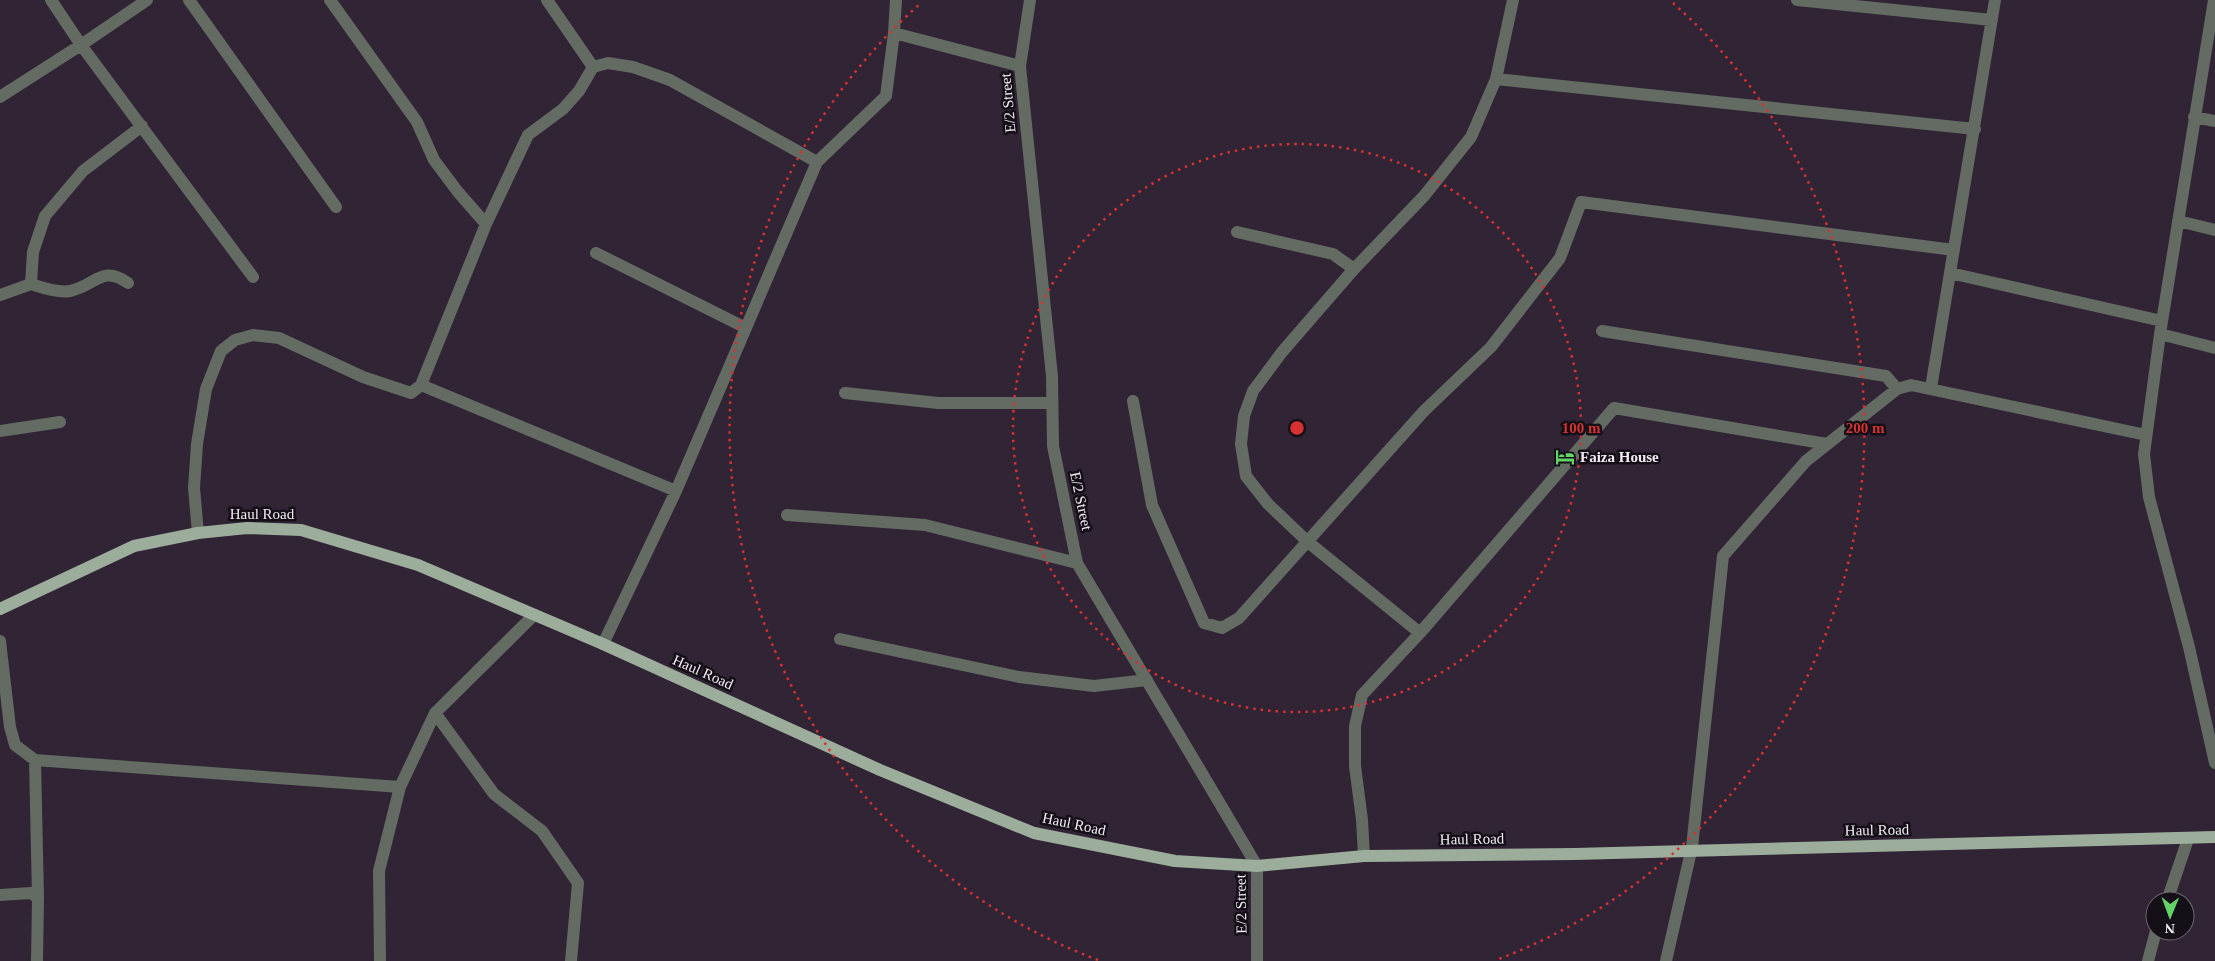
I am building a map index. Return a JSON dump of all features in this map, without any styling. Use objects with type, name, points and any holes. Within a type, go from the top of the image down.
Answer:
[{"type":"main road","name":"Haul Road","points":[[0,609],[134,546],[198,533],[247,528],[301,530],[418,565],[603,644],[880,770],[1034,833],[1175,861],[1257,866],[1364,856],[1692,851],[2215,837]]},
{"type":"street","points":[[51,0],[81,45],[254,277]]},
{"type":"street","points":[[0,97],[81,45],[146,0]]},
{"type":"street","points":[[189,0],[336,207]]},
{"type":"street","points":[[330,0],[417,122],[434,160],[458,192],[486,224]]},
{"type":"street","points":[[548,0],[594,67]]},
{"type":"street","points":[[603,644],[676,491],[817,162],[886,96],[894,34],[896,0]]},
{"type":"street","name":"E/2 Street","points":[[1030,0],[1020,66],[1052,376],[1053,446],[1077,563],[1257,866],[1257,961]]},
{"type":"street","points":[[1420,633],[1308,542],[1268,504],[1246,476],[1241,444],[1244,416],[1253,391],[1282,352],[1354,269],[1424,196],[1471,137],[1496,79],[1513,0]]},
{"type":"street","points":[[1797,0],[1992,20]]},
{"type":"street","points":[[1931,388],[1996,0]]},
{"type":"street","points":[[2214,0],[2161,327],[2144,454],[2149,497],[2189,647],[2215,763]]},
{"type":"street","points":[[894,34],[1020,66]]},
{"type":"street","points":[[198,533],[195,479],[197,444],[206,390],[221,351],[235,340],[253,335],[280,338],[363,377],[411,393],[421,385],[486,224],[528,135],[563,109],[579,91],[594,67],[608,63],[633,67],[670,80],[817,162]]},
{"type":"street","points":[[1496,79],[1975,130]]},
{"type":"street","points":[[2194,117],[2215,121]]},
{"type":"street","points":[[31,284],[32,252],[45,216],[84,171],[142,126]]},
{"type":"street","points":[[1133,401],[1152,505],[1204,622],[1222,628],[1239,618],[1424,411],[1491,347],[1560,258],[1581,202],[1954,250]]},
{"type":"street","points":[[2178,222],[2215,230]]},
{"type":"street","points":[[1237,232],[1333,254],[1354,269]]},
{"type":"street","points":[[596,253],[746,328]]},
{"type":"street","points":[[1950,273],[2161,327],[2215,348]]},
{"type":"street","points":[[0,295],[31,284],[52,290],[70,291],[106,274],[117,275],[128,283]]},
{"type":"street","points":[[1602,331],[1886,376],[1897,389]]},
{"type":"street","points":[[421,385],[676,491]]},
{"type":"street","points":[[1666,961],[1692,851],[1724,556],[1806,461],[1897,389],[1911,385],[2146,435]]},
{"type":"street","points":[[845,393],[938,403],[1052,403]]},
{"type":"street","points":[[1364,856],[1362,820],[1355,766],[1355,726],[1362,695],[1420,633],[1614,408],[1827,444]]},
{"type":"street","points":[[0,431],[60,422]]},
{"type":"street","points":[[787,515],[925,525],[1077,563]]},
{"type":"street","points":[[380,961],[379,871],[400,787],[435,713],[534,615]]},
{"type":"street","points":[[840,639],[1019,677],[1094,686],[1147,680]]},
{"type":"street","points":[[0,641],[10,727],[15,745],[35,760],[400,787]]},
{"type":"street","points":[[435,713],[494,794],[542,831],[578,883],[570,961]]},
{"type":"street","points":[[35,760],[38,898],[37,961]]},
{"type":"street","points":[[2215,827],[2215,837]]},
{"type":"street","points":[[2170,891],[2188,839]]},
{"type":"street","points":[[0,895],[31,893],[38,898]]},
{"type":"street","points":[[2148,961],[2153,941]]},
{"type":"place","name":"Faiza House","points":[[1565,457]]}]
